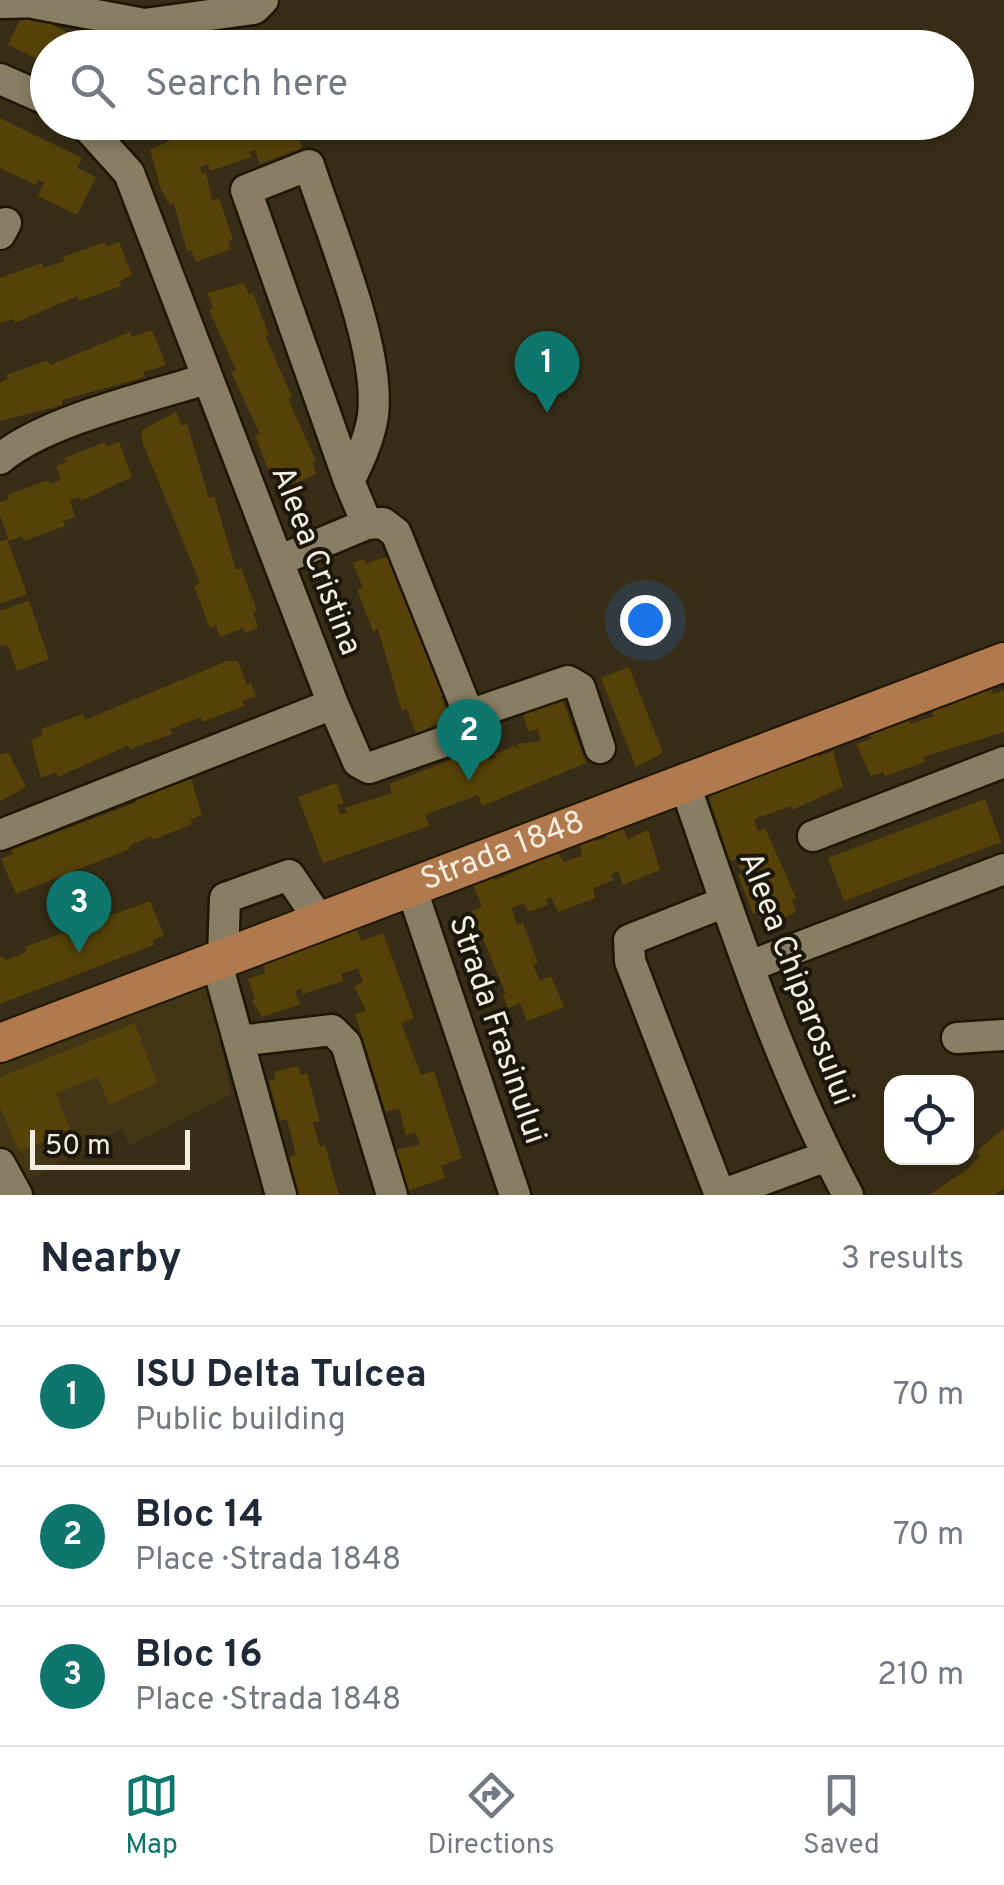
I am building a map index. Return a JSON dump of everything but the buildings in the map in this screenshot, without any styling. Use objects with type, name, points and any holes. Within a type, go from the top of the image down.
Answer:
[{"type":"main road","name":"Strada 1848","points":[[0,1043],[1004,662]]},
{"type":"street","points":[[0,3],[69,0]]},
{"type":"street","points":[[33,3],[144,24],[254,9],[263,0]]},
{"type":"street","points":[[0,79],[30,92]]},
{"type":"street","name":"Aleea Cristina","points":[[0,835],[333,704],[129,173],[99,140]]},
{"type":"street","points":[[349,481],[366,444],[373,387],[368,353],[308,165],[246,190],[349,481],[368,524]]},
{"type":"street","points":[[2,454],[85,418],[206,379]]},
{"type":"street","points":[[278,561],[368,524],[383,523],[396,532],[469,715]]},
{"type":"street","points":[[333,704],[358,762],[368,768],[458,737],[469,715],[568,682],[580,688],[600,748]]},
{"type":"street","points":[[812,836],[1004,762]]},
{"type":"street","name":"Aleea Chiparosului","points":[[685,785],[750,966],[827,1156],[848,1195]]},
{"type":"street","points":[[750,966],[1004,869]]},
{"type":"street","points":[[281,1195],[219,959],[225,898],[289,876],[320,921]]},
{"type":"street","name":"Strada Frasinului","points":[[410,887],[515,1195]]},
{"type":"street","points":[[725,902],[629,940],[630,961],[721,1195],[827,1156]]},
{"type":"street","points":[[239,1041],[332,1030],[346,1044],[392,1195]]},
{"type":"street","points":[[957,1038],[1004,1035]]},
{"type":"street","points":[[0,1164],[17,1195]]},
{"type":"shaded area","points":[[206,980],[232,1094],[129,1145],[121,1129],[15,1187],[0,1152],[0,1065]]},
{"type":"place","name":"ISU Delta Tulcea","points":[[547,413]]},
{"type":"place","name":"Bloc 14","points":[[469,781]]},
{"type":"place","name":"Bloc 16","points":[[79,953]]}]
